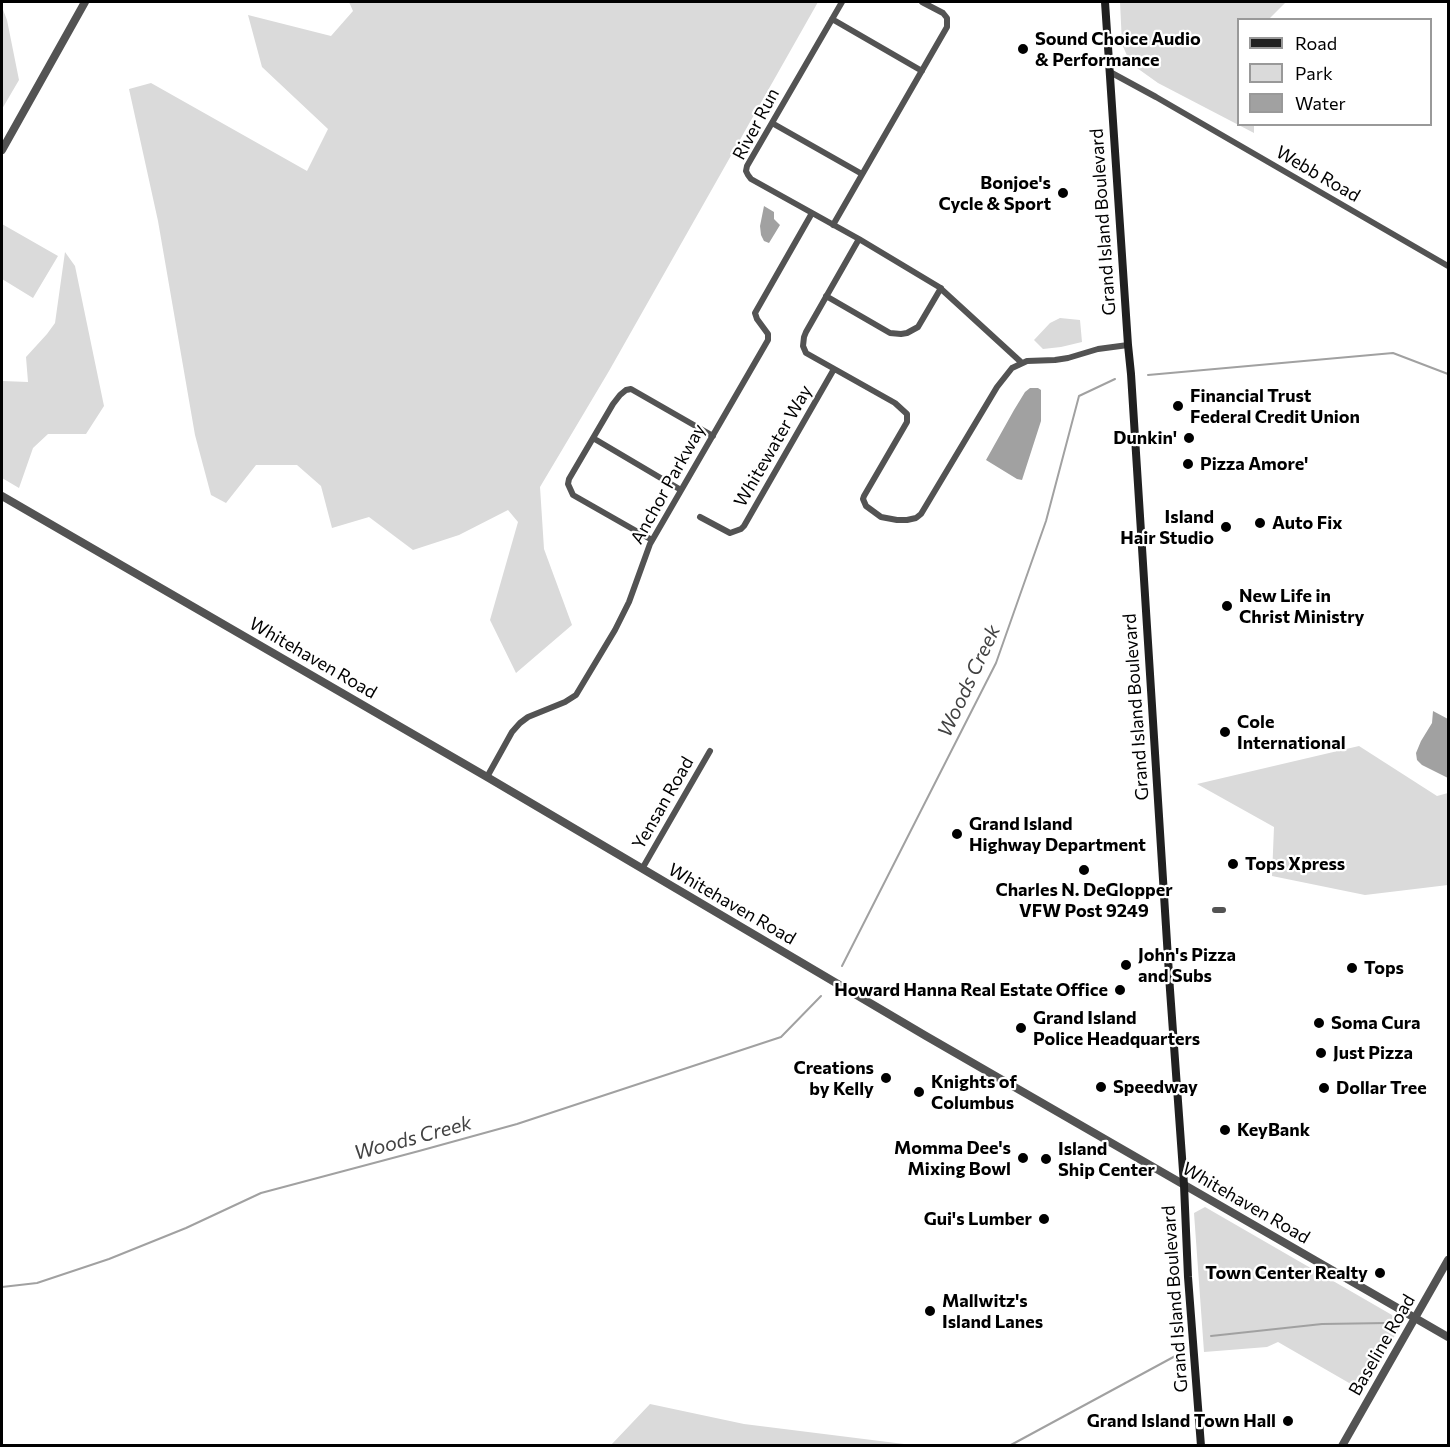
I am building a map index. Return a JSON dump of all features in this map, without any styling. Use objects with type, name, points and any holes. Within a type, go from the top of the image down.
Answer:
[{"type":"main road","name":"Grand Island Boulevard","points":[[1105,2],[1201,1446]]},
{"type":"street","points":[[2,150],[85,2]]},
{"type":"street","name":"River Run","points":[[842,2],[746,171],[751,179],[859,239],[940,288],[1022,363]]},
{"type":"street","points":[[833,225],[948,27],[947,18],[943,14],[922,2]]},
{"type":"street","points":[[832,19],[922,71]]},
{"type":"street","name":"Webb Road","points":[[1110,72],[1449,266]]},
{"type":"street","points":[[772,123],[862,174]]},
{"type":"street","name":"Anchor Parkway","points":[[487,777],[512,732],[520,723],[576,695],[615,630],[629,602],[652,540],[768,340],[768,334],[755,313],[813,213]]},
{"type":"street","points":[[859,239],[806,332],[803,346],[806,353],[895,403],[907,414],[907,422],[864,496],[866,506],[881,517],[907,520],[921,514],[997,387],[1012,368],[1027,361],[1068,358],[1098,349],[1128,345]]},
{"type":"street","points":[[826,296],[890,333],[901,334],[918,327],[940,288]]},
{"type":"street","name":"Whitewater Way","points":[[700,517],[730,533],[744,526],[834,369]]},
{"type":"street","points":[[652,540],[573,495],[568,484],[569,478],[612,404],[626,390],[631,389],[713,436]]},
{"type":"street","points":[[593,438],[681,490]]},
{"type":"street","name":"Whitehaven Road","points":[[2,496],[487,777],[926,1036],[1449,1337]]},
{"type":"street","name":"Yensan Road","points":[[642,869],[710,751]]},
{"type":"street","points":[[1215,910],[1223,910]]},
{"type":"street","name":"Baseline Road","points":[[1342,1446],[1449,1260]]},
{"type":"green space","points":[[349,2],[818,2],[609,371],[540,487],[544,549],[572,625],[516,673],[490,620],[518,522],[508,510],[459,535],[413,550],[369,517],[332,528],[321,486],[297,465],[256,465],[226,503],[211,495],[195,435],[158,221],[129,89],[151,83],[307,171],[328,129],[262,67],[248,15],[331,36],[353,11]]},
{"type":"green space","points":[[1120,2],[1286,2],[1270,18],[1237,18],[1237,124],[1158,83],[1137,68],[1128,58],[1122,44]]},
{"type":"green space","points":[[2,7],[7,20],[19,80],[2,109]]},
{"type":"green space","points":[[1241,126],[1254,126],[1254,133]]},
{"type":"green space","points":[[2,224],[58,256],[33,298],[2,279]]},
{"type":"green space","points":[[65,252],[75,266],[104,406],[86,434],[48,434],[33,448],[19,488],[2,478],[2,381],[28,382],[26,357],[55,323]]},
{"type":"green space","points":[[1060,318],[1080,320],[1082,342],[1043,349],[1034,340],[1050,323]]},
{"type":"green space","points":[[1359,746],[1437,796],[1448,793],[1448,885],[1365,895],[1272,876],[1274,827],[1197,784]]},
{"type":"green space","points":[[1205,1207],[1392,1315],[1398,1330],[1363,1391],[1278,1342],[1267,1347],[1204,1352],[1194,1213]]},
{"type":"green space","points":[[650,1404],[744,1424],[912,1445],[611,1445]]},
{"type":"water","points":[[764,206],[774,212],[774,219],[780,225],[769,243],[764,241],[761,235],[760,226]]},
{"type":"water","points":[[1030,388],[1041,390],[1041,421],[1022,480],[986,460],[1025,392]]},
{"type":"water","points":[[1433,711],[1448,719],[1448,778],[1422,765],[1417,760],[1416,753],[1432,723]]},
{"type":"waterway","name":"Woods Creek","points":[[1148,375],[1393,353],[1448,374]]},
{"type":"waterway","name":"Woods Creek","points":[[842,966],[996,663],[1046,521],[1079,396],[1115,379]]},
{"type":"waterway","name":"Woods Creek","points":[[2,1287],[37,1283],[109,1259],[186,1228],[261,1193],[517,1124],[781,1037],[821,996]]},
{"type":"waterway","points":[[1211,1336],[1322,1324],[1388,1323]]},
{"type":"waterway","points":[[1009,1446],[1179,1354]]},
{"type":"place","name":"Sound Choice Audio & Performance","points":[[1023,49]]},
{"type":"place","name":"Bonjoe's Cycle & Sport","points":[[1063,193]]},
{"type":"place","name":"Financial Trust Federal Credit Union","points":[[1178,406]]},
{"type":"place","name":"Dunkin'","points":[[1189,438]]},
{"type":"place","name":"Pizza Amore'","points":[[1188,464]]},
{"type":"place","name":"Auto Fix","points":[[1260,523]]},
{"type":"place","name":"Island Hair Studio","points":[[1226,527]]},
{"type":"place","name":"New Life in Christ Ministry","points":[[1227,606]]},
{"type":"place","name":"Cole International","points":[[1225,732]]},
{"type":"place","name":"Grand Island Highway Department","points":[[957,834]]},
{"type":"place","name":"Tops Xpress","points":[[1233,864]]},
{"type":"place","name":"Charles N. DeGlopper VFW Post 9249","points":[[1084,870]]},
{"type":"place","name":"John's Pizza and Subs","points":[[1126,965]]},
{"type":"place","name":"Tops","points":[[1352,968]]},
{"type":"place","name":"Howard Hanna Real Estate Office","points":[[1120,990]]},
{"type":"place","name":"Soma Cura","points":[[1319,1023]]},
{"type":"place","name":"Grand Island Police Headquarters","points":[[1021,1028]]},
{"type":"place","name":"Just Pizza","points":[[1321,1053]]},
{"type":"place","name":"Creations by Kelly","points":[[886,1078]]},
{"type":"place","name":"Speedway","points":[[1101,1087]]},
{"type":"place","name":"Dollar Tree","points":[[1324,1088]]},
{"type":"place","name":"Knights of Columbus","points":[[919,1092]]},
{"type":"place","name":"KeyBank","points":[[1225,1130]]},
{"type":"place","name":"Momma Dee's Mixing Bowl","points":[[1023,1158]]},
{"type":"place","name":"Island Ship Center","points":[[1046,1159]]},
{"type":"place","name":"Gui's Lumber","points":[[1044,1219]]},
{"type":"place","name":"Town Center Realty","points":[[1380,1273]]},
{"type":"place","name":"Mallwitz's Island Lanes","points":[[930,1311]]},
{"type":"place","name":"Grand Island Town Hall","points":[[1288,1421]]}]
